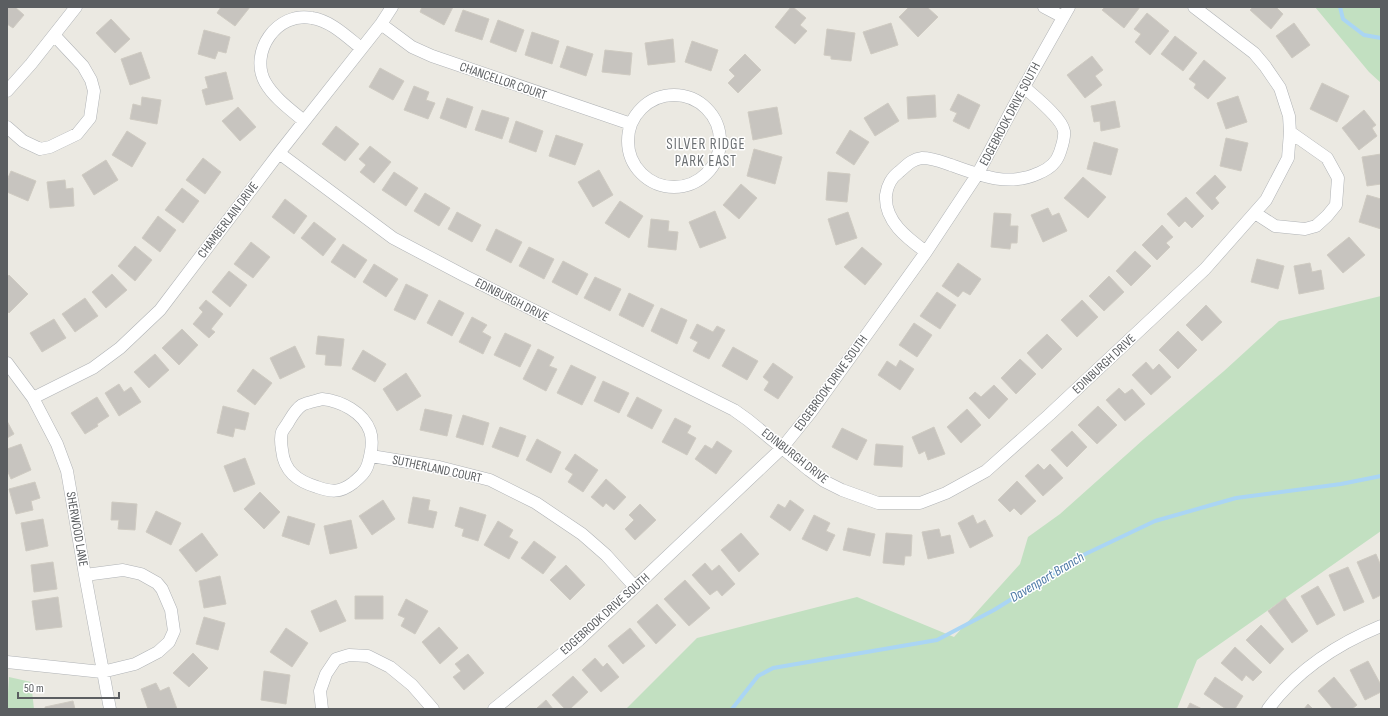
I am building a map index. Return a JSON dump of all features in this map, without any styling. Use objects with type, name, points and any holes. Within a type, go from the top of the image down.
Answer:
[{"type":"street","points":[[7,91],[31,64],[76,7]]},
{"type":"street","name":"CHAMBERLAIN DRIVE","points":[[33,398],[93,368],[120,348],[160,310],[279,153],[381,24],[392,7]]},
{"type":"street","points":[[1044,7],[1066,12]]},
{"type":"street","name":"EDINBURGH DRIVE","points":[[279,153],[393,238],[472,280],[734,410],[824,481],[842,490],[878,503],[920,503],[946,493],[986,471],[1050,415],[1205,269],[1266,200],[1288,158],[1290,132],[1289,116],[1280,88],[1254,53],[1194,7]]},
{"type":"street","name":"EDGEBROOK DRIVE SOUTH","points":[[494,709],[579,640],[782,448],[811,412],[926,252],[977,175],[1066,12]]},
{"type":"street","points":[[304,122],[271,91],[262,75],[261,56],[267,39],[273,31],[280,25],[295,18],[310,17],[330,24],[361,48]]},
{"type":"street","name":"CHANCELLOR COURT","points":[[381,24],[412,47],[432,56],[631,124]]},
{"type":"street","points":[[7,127],[23,141],[40,149],[50,147],[77,134],[90,118],[94,91],[91,80],[83,66],[54,35]]},
{"type":"street","points":[[926,252],[906,237],[896,226],[889,214],[886,202],[890,181],[912,161],[920,158],[931,158],[977,175],[1009,180],[1030,177],[1045,171],[1058,159],[1063,142],[1064,131],[1055,116],[1024,87]]},
{"type":"street","points":[[667,96],[683,96],[698,102],[710,113],[717,127],[719,142],[716,158],[708,172],[697,181],[684,186],[670,187],[656,184],[644,176],[634,166],[629,152],[628,138],[631,124],[639,111],[652,101],[667,96]]},
{"type":"street","points":[[1255,213],[1276,226],[1305,229],[1316,226],[1336,205],[1338,178],[1327,158],[1290,132]]},
{"type":"street","name":"SHERWOOD LANE","points":[[7,363],[33,398],[57,444],[67,471],[102,672],[110,709]]},
{"type":"street","points":[[322,399],[333,400],[361,416],[370,432],[372,448],[371,456],[367,468],[362,476],[349,486],[329,492],[305,483],[287,468],[283,460],[281,440],[282,432],[294,413],[302,405],[322,399]]},
{"type":"street","name":"SUTHERLAND COURT","points":[[371,456],[440,467],[490,480],[536,503],[582,534],[606,555],[635,587]]},
{"type":"street","points":[[7,662],[102,672],[135,664],[158,652],[168,642],[174,631],[172,610],[162,589],[157,583],[142,574],[123,570],[85,575]]},
{"type":"street","points":[[1268,709],[1280,694],[1320,658],[1358,636],[1381,626]]},
{"type":"street","points":[[322,709],[320,691],[326,674],[336,659],[349,655],[368,656],[390,667],[412,685],[433,709]]},
{"type":"green space","points":[[1315,7],[1381,7],[1381,83],[1369,72]]},
{"type":"green space","points":[[1381,296],[1381,531],[1197,660],[1177,709],[626,709],[697,638],[857,597],[954,637],[1020,564],[1028,537],[1060,514],[1279,321]]},
{"type":"green space","points":[[9,677],[31,682],[34,709],[7,709]]},
{"type":"building","points":[[7,7],[15,7],[24,15],[13,28],[7,24]]},
{"type":"building","points":[[221,7],[250,7],[235,26],[217,13]]},
{"type":"building","points":[[422,7],[453,7],[444,25],[420,12]]},
{"type":"building","points":[[791,7],[806,18],[800,25],[807,31],[795,44],[775,27]]},
{"type":"building","points":[[909,7],[927,7],[938,17],[918,37],[899,17]]},
{"type":"building","points":[[1105,7],[1140,7],[1124,28],[1102,10]]},
{"type":"building","points":[[1253,7],[1277,7],[1283,14],[1271,29],[1250,10]]},
{"type":"building","points":[[463,10],[489,19],[482,40],[455,31]]},
{"type":"building","points":[[1147,13],[1169,31],[1150,55],[1135,42],[1141,34],[1134,29]]},
{"type":"building","points":[[111,19],[130,39],[115,53],[96,33]]},
{"type":"building","points":[[498,20],[524,30],[516,52],[490,42]]},
{"type":"building","points":[[891,23],[898,45],[871,54],[863,32]]},
{"type":"building","points":[[1294,23],[1310,45],[1292,58],[1276,36]]},
{"type":"building","points":[[827,29],[855,33],[851,61],[831,59],[831,56],[824,55]]},
{"type":"building","points":[[204,30],[230,37],[226,53],[218,51],[215,59],[198,54]]},
{"type":"building","points":[[532,32],[559,41],[552,64],[525,55]]},
{"type":"building","points":[[1175,36],[1197,53],[1183,71],[1161,54]]},
{"type":"building","points":[[673,39],[675,62],[648,65],[645,43]]},
{"type":"building","points":[[692,41],[718,50],[711,71],[685,62]]},
{"type":"building","points":[[567,46],[593,54],[586,76],[560,67]]},
{"type":"building","points":[[605,50],[632,53],[630,75],[602,72]]},
{"type":"building","points":[[141,52],[150,78],[130,85],[121,59]]},
{"type":"building","points":[[745,54],[761,70],[738,93],[728,83],[735,76],[729,70]]},
{"type":"building","points":[[1092,56],[1103,70],[1095,76],[1102,85],[1085,98],[1067,75]]},
{"type":"building","points":[[1204,60],[1226,78],[1208,99],[1194,88],[1196,84],[1189,79]]},
{"type":"building","points":[[380,68],[404,81],[393,100],[369,87]]},
{"type":"building","points":[[226,72],[233,99],[206,105],[202,90],[208,88],[205,77]]},
{"type":"building","points":[[1322,83],[1349,96],[1337,122],[1310,109]]},
{"type":"building","points":[[414,86],[429,92],[426,100],[435,103],[428,119],[404,110]]},
{"type":"building","points":[[958,94],[980,105],[969,129],[953,121],[957,113],[950,110]]},
{"type":"building","points":[[935,95],[936,117],[908,119],[907,97]]},
{"type":"building","points":[[1238,96],[1247,122],[1226,129],[1217,103]]},
{"type":"building","points":[[142,97],[161,100],[157,124],[130,119],[133,104],[141,106]]},
{"type":"building","points":[[447,98],[473,107],[466,128],[440,118]]},
{"type":"building","points":[[1115,101],[1120,127],[1101,131],[1100,121],[1094,122],[1091,106]]},
{"type":"building","points":[[888,103],[899,121],[875,136],[864,118]]},
{"type":"building","points":[[238,107],[256,127],[240,141],[222,121]]},
{"type":"building","points":[[777,107],[782,134],[753,140],[748,112]]},
{"type":"building","points":[[482,110],[509,118],[502,139],[475,130]]},
{"type":"building","points":[[1364,110],[1376,125],[1372,128],[1377,136],[1359,150],[1342,128]]},
{"type":"building","points":[[516,121],[543,131],[536,152],[509,142]]},
{"type":"building","points":[[336,126],[359,144],[345,161],[322,144]]},
{"type":"building","points":[[850,130],[869,142],[854,165],[836,153]]},
{"type":"building","points":[[127,131],[146,143],[132,167],[112,155]]},
{"type":"building","points":[[556,135],[583,144],[575,165],[549,156]]},
{"type":"building","points":[[1226,138],[1248,143],[1241,171],[1220,166]]},
{"type":"building","points":[[1094,142],[1118,149],[1111,175],[1087,169]]},
{"type":"building","points":[[370,146],[391,162],[374,183],[360,172],[366,165],[359,159]]},
{"type":"building","points":[[754,149],[782,157],[775,184],[747,176]]},
{"type":"building","points":[[1381,154],[1381,184],[1367,186],[1362,157]]},
{"type":"building","points":[[203,158],[221,172],[205,194],[186,180]]},
{"type":"building","points":[[106,160],[118,180],[94,195],[82,175]]},
{"type":"building","points":[[599,170],[613,195],[593,207],[578,182]]},
{"type":"building","points":[[11,171],[36,181],[28,201],[7,192],[7,180]]},
{"type":"building","points":[[394,172],[418,188],[406,206],[382,190]]},
{"type":"building","points":[[828,172],[850,174],[847,202],[826,200]]},
{"type":"building","points":[[1215,175],[1226,187],[1215,198],[1219,203],[1212,210],[1196,193]]},
{"type":"building","points":[[1083,177],[1106,197],[1088,218],[1064,198]]},
{"type":"building","points":[[65,180],[66,189],[73,188],[74,206],[50,208],[47,182]]},
{"type":"building","points":[[741,184],[757,198],[739,219],[723,205]]},
{"type":"building","points":[[182,188],[199,201],[183,223],[165,210]]},
{"type":"building","points":[[425,193],[450,208],[439,226],[414,211]]},
{"type":"building","points":[[1367,195],[1381,199],[1381,229],[1359,222]]},
{"type":"building","points":[[1186,197],[1204,216],[1192,228],[1185,221],[1179,227],[1167,214]]},
{"type":"building","points":[[285,199],[307,216],[294,234],[272,217]]},
{"type":"building","points":[[620,201],[643,216],[629,238],[605,223]]},
{"type":"building","points":[[1048,208],[1052,216],[1059,213],[1067,231],[1043,242],[1031,215]]},
{"type":"building","points":[[715,211],[726,238],[700,248],[689,222]]},
{"type":"building","points":[[457,212],[481,225],[472,242],[448,229]]},
{"type":"building","points":[[848,212],[857,238],[836,245],[828,219]]},
{"type":"building","points":[[994,213],[1011,214],[1010,226],[1018,226],[1017,243],[1011,243],[1010,249],[991,247]]},
{"type":"building","points":[[158,216],[176,230],[160,252],[142,238]]},
{"type":"building","points":[[651,219],[669,221],[668,231],[678,232],[676,250],[648,247]]},
{"type":"building","points":[[314,222],[336,239],[323,256],[301,238]]},
{"type":"building","points":[[1162,225],[1173,237],[1166,243],[1170,247],[1157,260],[1142,245]]},
{"type":"building","points":[[496,229],[522,242],[511,263],[486,250]]},
{"type":"building","points":[[1349,237],[1365,255],[1343,273],[1327,255]]},
{"type":"building","points":[[251,242],[270,257],[253,278],[234,264]]},
{"type":"building","points":[[343,244],[367,260],[355,278],[331,262]]},
{"type":"building","points":[[135,246],[152,260],[135,281],[118,266]]},
{"type":"building","points":[[529,247],[554,259],[544,279],[519,266]]},
{"type":"building","points":[[862,247],[882,264],[865,285],[844,267]]},
{"type":"building","points":[[1135,251],[1151,266],[1131,286],[1116,271]]},
{"type":"building","points":[[1257,259],[1284,266],[1278,289],[1251,282]]},
{"type":"building","points":[[563,261],[588,274],[577,295],[552,282]]},
{"type":"building","points":[[958,263],[981,279],[970,295],[963,291],[958,297],[942,286]]},
{"type":"building","points":[[1310,263],[1312,272],[1321,270],[1324,289],[1299,294],[1294,266]]},
{"type":"building","points":[[374,264],[398,279],[386,297],[363,282]]},
{"type":"building","points":[[229,271],[247,285],[230,307],[212,292]]},
{"type":"building","points":[[112,274],[127,290],[106,308],[92,292]]},
{"type":"building","points":[[9,275],[28,294],[9,313],[7,311],[7,277]]},
{"type":"building","points":[[1109,276],[1124,292],[1104,311],[1089,296]]},
{"type":"building","points":[[595,277],[621,289],[610,311],[584,298]]},
{"type":"building","points":[[406,284],[428,295],[415,320],[394,310]]},
{"type":"building","points":[[937,292],[956,305],[940,329],[920,316]]},
{"type":"building","points":[[629,293],[654,305],[643,327],[619,315]]},
{"type":"building","points":[[85,298],[98,316],[75,332],[62,314]]},
{"type":"building","points":[[206,300],[223,314],[211,329],[215,332],[209,338],[193,324],[203,312],[199,308]]},
{"type":"building","points":[[439,300],[464,313],[452,336],[427,323]]},
{"type":"building","points":[[1082,300],[1098,317],[1077,337],[1061,320]]},
{"type":"building","points":[[1206,305],[1222,322],[1202,341],[1186,325]]},
{"type":"building","points":[[661,308],[687,320],[677,344],[651,331]]},
{"type":"building","points":[[472,317],[487,325],[482,332],[491,337],[483,354],[459,342]]},
{"type":"building","points":[[54,319],[66,338],[42,352],[30,333]]},
{"type":"building","points":[[914,323],[932,335],[917,357],[899,345]]},
{"type":"building","points":[[697,324],[713,332],[717,326],[725,330],[709,359],[693,351],[698,342],[690,338]]},
{"type":"building","points":[[182,329],[198,345],[179,365],[162,348]]},
{"type":"building","points":[[1178,331],[1197,350],[1178,369],[1159,350]]},
{"type":"building","points":[[505,333],[531,345],[520,367],[494,355]]},
{"type":"building","points":[[1047,334],[1062,349],[1042,369],[1027,353]]},
{"type":"building","points":[[318,336],[344,339],[341,366],[325,365],[326,355],[316,354]]},
{"type":"building","points":[[295,346],[305,367],[280,379],[270,358]]},
{"type":"building","points":[[733,347],[758,361],[747,380],[722,366]]},
{"type":"building","points":[[538,349],[554,357],[549,366],[557,369],[546,391],[523,379]]},
{"type":"building","points":[[363,350],[386,364],[375,382],[352,369]]},
{"type":"building","points":[[155,354],[169,370],[149,388],[134,372]]},
{"type":"building","points":[[1020,359],[1036,374],[1016,394],[1001,378]]},
{"type":"building","points":[[900,360],[914,369],[900,390],[878,375],[887,361],[896,367]]},
{"type":"building","points":[[1146,362],[1153,370],[1159,364],[1171,377],[1151,395],[1132,375]]},
{"type":"building","points":[[773,363],[793,377],[778,399],[764,390],[769,382],[763,377]]},
{"type":"building","points":[[571,365],[596,377],[582,405],[557,393]]},
{"type":"building","points":[[253,369],[272,383],[255,405],[237,391]]},
{"type":"building","points":[[406,373],[421,396],[397,411],[383,389]]},
{"type":"building","points":[[603,381],[629,393],[619,413],[594,401]]},
{"type":"building","points":[[119,384],[124,392],[131,387],[141,402],[119,416],[105,393]]},
{"type":"building","points":[[994,385],[1008,399],[989,419],[969,398],[975,392],[981,397]]},
{"type":"building","points":[[1119,388],[1125,394],[1132,389],[1145,404],[1125,421],[1106,400]]},
{"type":"building","points":[[97,397],[109,416],[97,424],[98,426],[85,434],[71,413]]},
{"type":"building","points":[[637,397],[662,410],[652,429],[627,416]]},
{"type":"building","points":[[223,406],[249,413],[245,430],[235,428],[233,437],[217,433]]},
{"type":"building","points":[[1098,406],[1117,425],[1097,444],[1078,425]]},
{"type":"building","points":[[425,409],[452,415],[447,436],[420,430]]},
{"type":"building","points":[[967,409],[981,425],[961,443],[947,427]]},
{"type":"building","points":[[463,415],[489,423],[483,445],[456,437]]},
{"type":"building","points":[[675,418],[691,426],[687,433],[696,438],[687,455],[662,442]]},
{"type":"building","points":[[7,421],[14,434],[7,438]]},
{"type":"building","points":[[500,427],[526,436],[518,457],[492,447]]},
{"type":"building","points":[[934,427],[945,454],[928,460],[925,451],[919,454],[912,437]]},
{"type":"building","points":[[842,428],[867,440],[857,460],[832,447]]},
{"type":"building","points":[[1072,431],[1087,447],[1067,467],[1051,450]]},
{"type":"building","points":[[537,439],[561,452],[551,473],[526,460]]},
{"type":"building","points":[[717,441],[732,451],[716,474],[695,459],[705,445],[712,449]]},
{"type":"building","points":[[21,444],[31,470],[11,479],[7,470],[7,449]]},
{"type":"building","points":[[876,444],[903,446],[902,467],[874,465]]},
{"type":"building","points":[[575,454],[598,470],[583,492],[568,482],[573,474],[565,469]]},
{"type":"building","points":[[245,458],[255,484],[234,492],[224,466]]},
{"type":"building","points":[[1038,464],[1044,470],[1050,464],[1063,478],[1043,496],[1025,476]]},
{"type":"building","points":[[606,479],[626,497],[614,510],[606,503],[603,507],[591,497]]},
{"type":"building","points":[[1017,481],[1036,501],[1021,515],[1014,508],[1010,512],[998,500]]},
{"type":"building","points":[[35,482],[40,498],[31,501],[33,510],[16,514],[9,489]]},
{"type":"building","points":[[260,492],[280,512],[264,529],[244,509]]},
{"type":"building","points":[[413,497],[430,500],[428,510],[437,512],[433,528],[408,523]]},
{"type":"building","points":[[383,500],[395,519],[372,535],[359,516]]},
{"type":"building","points":[[790,500],[804,510],[790,531],[770,517],[778,504],[785,508]]},
{"type":"building","points":[[112,502],[137,504],[135,530],[118,529],[119,520],[111,520]]},
{"type":"building","points":[[640,504],[656,520],[635,540],[625,529],[634,520],[629,515]]},
{"type":"building","points":[[460,507],[486,515],[478,541],[462,536],[464,529],[455,526]]},
{"type":"building","points":[[156,511],[181,523],[171,545],[146,532]]},
{"type":"building","points":[[814,515],[830,523],[826,531],[835,535],[827,551],[802,539]]},
{"type":"building","points":[[973,515],[977,524],[985,520],[993,536],[970,548],[958,523]]},
{"type":"building","points":[[288,516],[315,524],[309,545],[282,536]]},
{"type":"building","points":[[43,519],[48,546],[26,551],[21,523]]},
{"type":"building","points":[[351,520],[357,548],[330,554],[324,526]]},
{"type":"building","points":[[498,521],[513,530],[509,537],[518,542],[509,559],[484,545]]},
{"type":"building","points":[[848,528],[875,534],[870,556],[843,550]]},
{"type":"building","points":[[939,529],[941,537],[950,535],[954,553],[928,559],[922,532]]},
{"type":"building","points":[[202,533],[218,555],[196,572],[179,550]]},
{"type":"building","points":[[741,533],[759,554],[739,572],[721,550]]},
{"type":"building","points":[[886,533],[912,535],[911,556],[905,556],[904,565],[883,563]]},
{"type":"building","points":[[534,541],[556,557],[543,574],[521,558]]},
{"type":"building","points":[[1376,554],[1381,566],[1381,595],[1373,599],[1357,562]]},
{"type":"building","points":[[53,562],[57,589],[34,592],[31,565]]},
{"type":"building","points":[[705,563],[712,571],[719,565],[735,584],[722,596],[717,590],[710,595],[692,575]]},
{"type":"building","points":[[566,565],[585,585],[570,600],[550,580]]},
{"type":"building","points":[[1348,567],[1364,602],[1344,611],[1329,575]]},
{"type":"building","points":[[220,576],[226,604],[204,608],[199,581]]},
{"type":"building","points":[[685,580],[710,608],[689,626],[664,599]]},
{"type":"building","points":[[1318,586],[1335,615],[1317,625],[1301,596]]},
{"type":"building","points":[[355,596],[383,596],[383,619],[355,619]]},
{"type":"building","points":[[58,597],[62,627],[36,630],[32,601]]},
{"type":"building","points":[[1285,598],[1308,631],[1292,643],[1268,611]]},
{"type":"building","points":[[406,599],[428,611],[415,634],[401,626],[405,618],[398,615]]},
{"type":"building","points":[[336,600],[346,621],[320,632],[311,611]]},
{"type":"building","points":[[657,604],[676,625],[656,644],[637,622]]},
{"type":"building","points":[[204,617],[225,623],[218,650],[196,644]]},
{"type":"building","points":[[1261,625],[1284,649],[1270,664],[1246,640]]},
{"type":"building","points":[[439,627],[458,648],[440,664],[422,642]]},
{"type":"building","points":[[286,628],[308,643],[292,667],[270,652]]},
{"type":"building","points":[[630,628],[645,646],[623,664],[608,646]]},
{"type":"building","points":[[1235,647],[1262,672],[1253,681],[1246,675],[1242,681],[1221,663]]},
{"type":"building","points":[[193,653],[208,668],[189,687],[173,673]]},
{"type":"building","points":[[468,654],[484,673],[464,690],[453,677],[461,671],[455,664]]},
{"type":"building","points":[[595,658],[603,667],[607,663],[619,677],[601,692],[582,670]]},
{"type":"building","points":[[1368,661],[1381,685],[1381,692],[1365,700],[1350,670]]},
{"type":"building","points":[[264,671],[290,675],[286,704],[261,700]]},
{"type":"building","points":[[573,676],[588,692],[570,709],[565,709],[552,695]]},
{"type":"building","points":[[1215,677],[1243,696],[1235,709],[1226,709],[1204,694]]},
{"type":"building","points":[[1334,677],[1357,705],[1352,709],[1333,709],[1318,691]]},
{"type":"building","points":[[156,683],[160,691],[169,687],[177,709],[148,709],[141,689]]},
{"type":"building","points":[[546,700],[553,709],[536,709]]},
{"type":"building","points":[[73,701],[75,709],[45,709],[45,707]]},
{"type":"building","points":[[1190,703],[1202,709],[1187,709]]},
{"type":"building","points":[[1308,704],[1313,709],[1304,709]]},
{"type":"waterway","name":"Davenport Branch","points":[[1340,7],[1343,19],[1364,35],[1381,38]]},
{"type":"waterway","name":"Davenport Branch","points":[[732,709],[758,676],[773,668],[937,640],[994,610],[1079,557],[1155,521],[1236,498],[1341,484],[1381,476]]},
{"type":"district","name":"SILVER RIDGE PARK EAST","points":[[706,152]]}]
